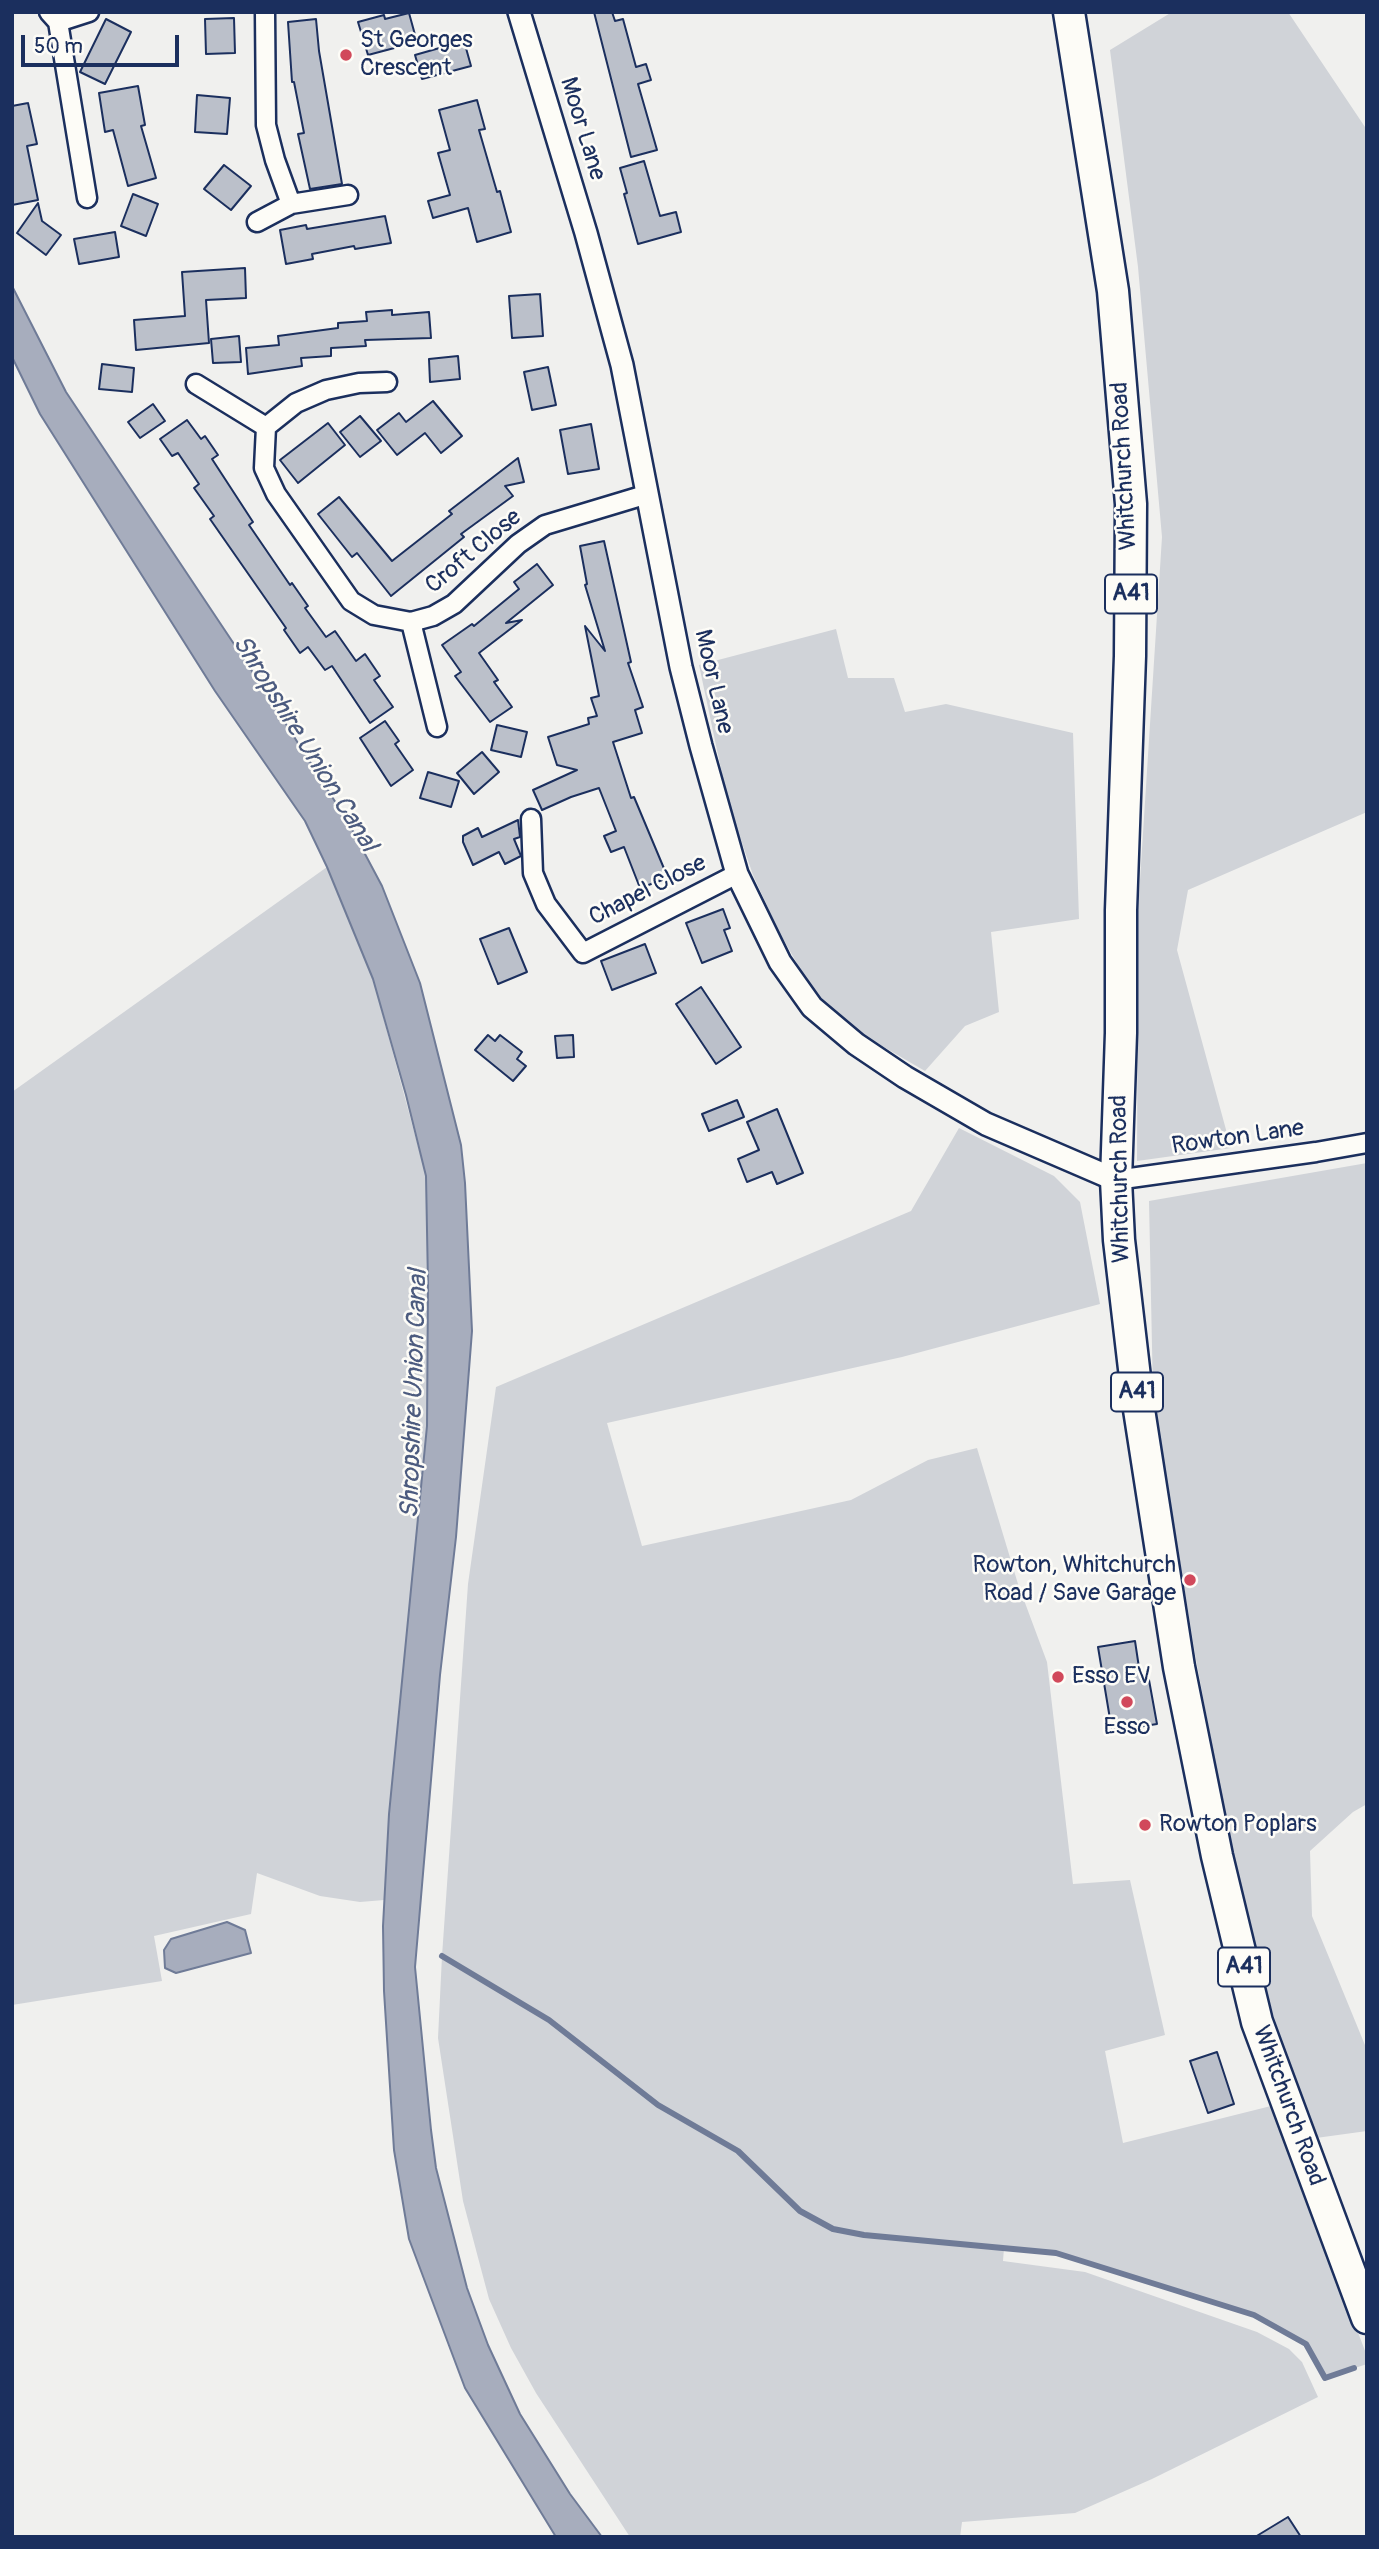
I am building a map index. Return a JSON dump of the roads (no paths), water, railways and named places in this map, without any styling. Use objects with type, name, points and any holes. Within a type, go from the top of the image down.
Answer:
[{"type":"highway","name":"Whitchurch Road","points":[[1069,12],[1113,290],[1131,504],[1130,656],[1121,910],[1121,1033],[1116,1180],[1119,1240],[1138,1403],[1179,1667],[1217,1856],[1257,2022],[1367,2318]]},
{"type":"street","points":[[87,198],[54,17],[89,12]]},
{"type":"street","points":[[265,12],[266,125],[291,204]]},
{"type":"street","name":"Moor Lane","points":[[519,12],[586,233],[622,365],[681,667],[737,874],[780,962],[812,1007],[856,1044],[905,1077],[986,1124],[1116,1180]]},
{"type":"street","points":[[257,222],[291,204],[348,195]]},
{"type":"street","points":[[196,384],[266,427],[296,403],[326,390],[359,383],[387,382]]},
{"type":"street","name":"Croft Close","points":[[266,427],[264,468],[276,494],[326,568],[351,601],[362,609],[374,615],[411,622],[433,616],[454,604],[518,544],[545,525],[648,494]]},
{"type":"street","name":"Croft Close","points":[[411,622],[437,727]]},
{"type":"street","name":"Chapel Close","points":[[531,819],[533,873],[546,904],[583,953],[737,874]]},
{"type":"street","name":"Rowton Lane","points":[[1116,1180],[1367,1143]]},
{"type":"water","points":[[12,286],[66,392],[260,683],[348,822],[382,886],[420,983],[461,1145],[472,1331],[456,1537],[440,1675],[415,1967],[431,2130],[436,2168],[467,2288],[488,2345],[520,2414],[570,2494],[602,2537],[556,2537],[465,2388],[409,2239],[394,2150],[384,1991],[383,1926],[389,1814],[427,1426],[426,1176],[406,1095],[373,979],[305,821],[215,691],[40,414],[12,357]]},
{"type":"water","points":[[227,1922],[245,1930],[251,1953],[176,1973],[165,1968],[164,1950],[171,1939]]},
{"type":"waterway","points":[[442,1956],[549,2020],[658,2105],[738,2151],[800,2211],[833,2229],[864,2235],[1056,2253],[1254,2315],[1306,2344],[1325,2378],[1354,2368]]},
{"type":"place","name":"St Georges Crescent","points":[[346,55]]},
{"type":"place","name":"Rowton, Whitchurch Road / Save Garage","points":[[1190,1580]]},
{"type":"place","name":"Esso EV","points":[[1058,1677]]},
{"type":"place","name":"Esso","points":[[1127,1702]]},
{"type":"place","name":"Rowton Poplars","points":[[1145,1825]]},
{"type":"water label","name":"Shropshire Union Canal","points":[[304,744]]},
{"type":"water label","name":"Shropshire Union Canal","points":[[415,1394]]}]
